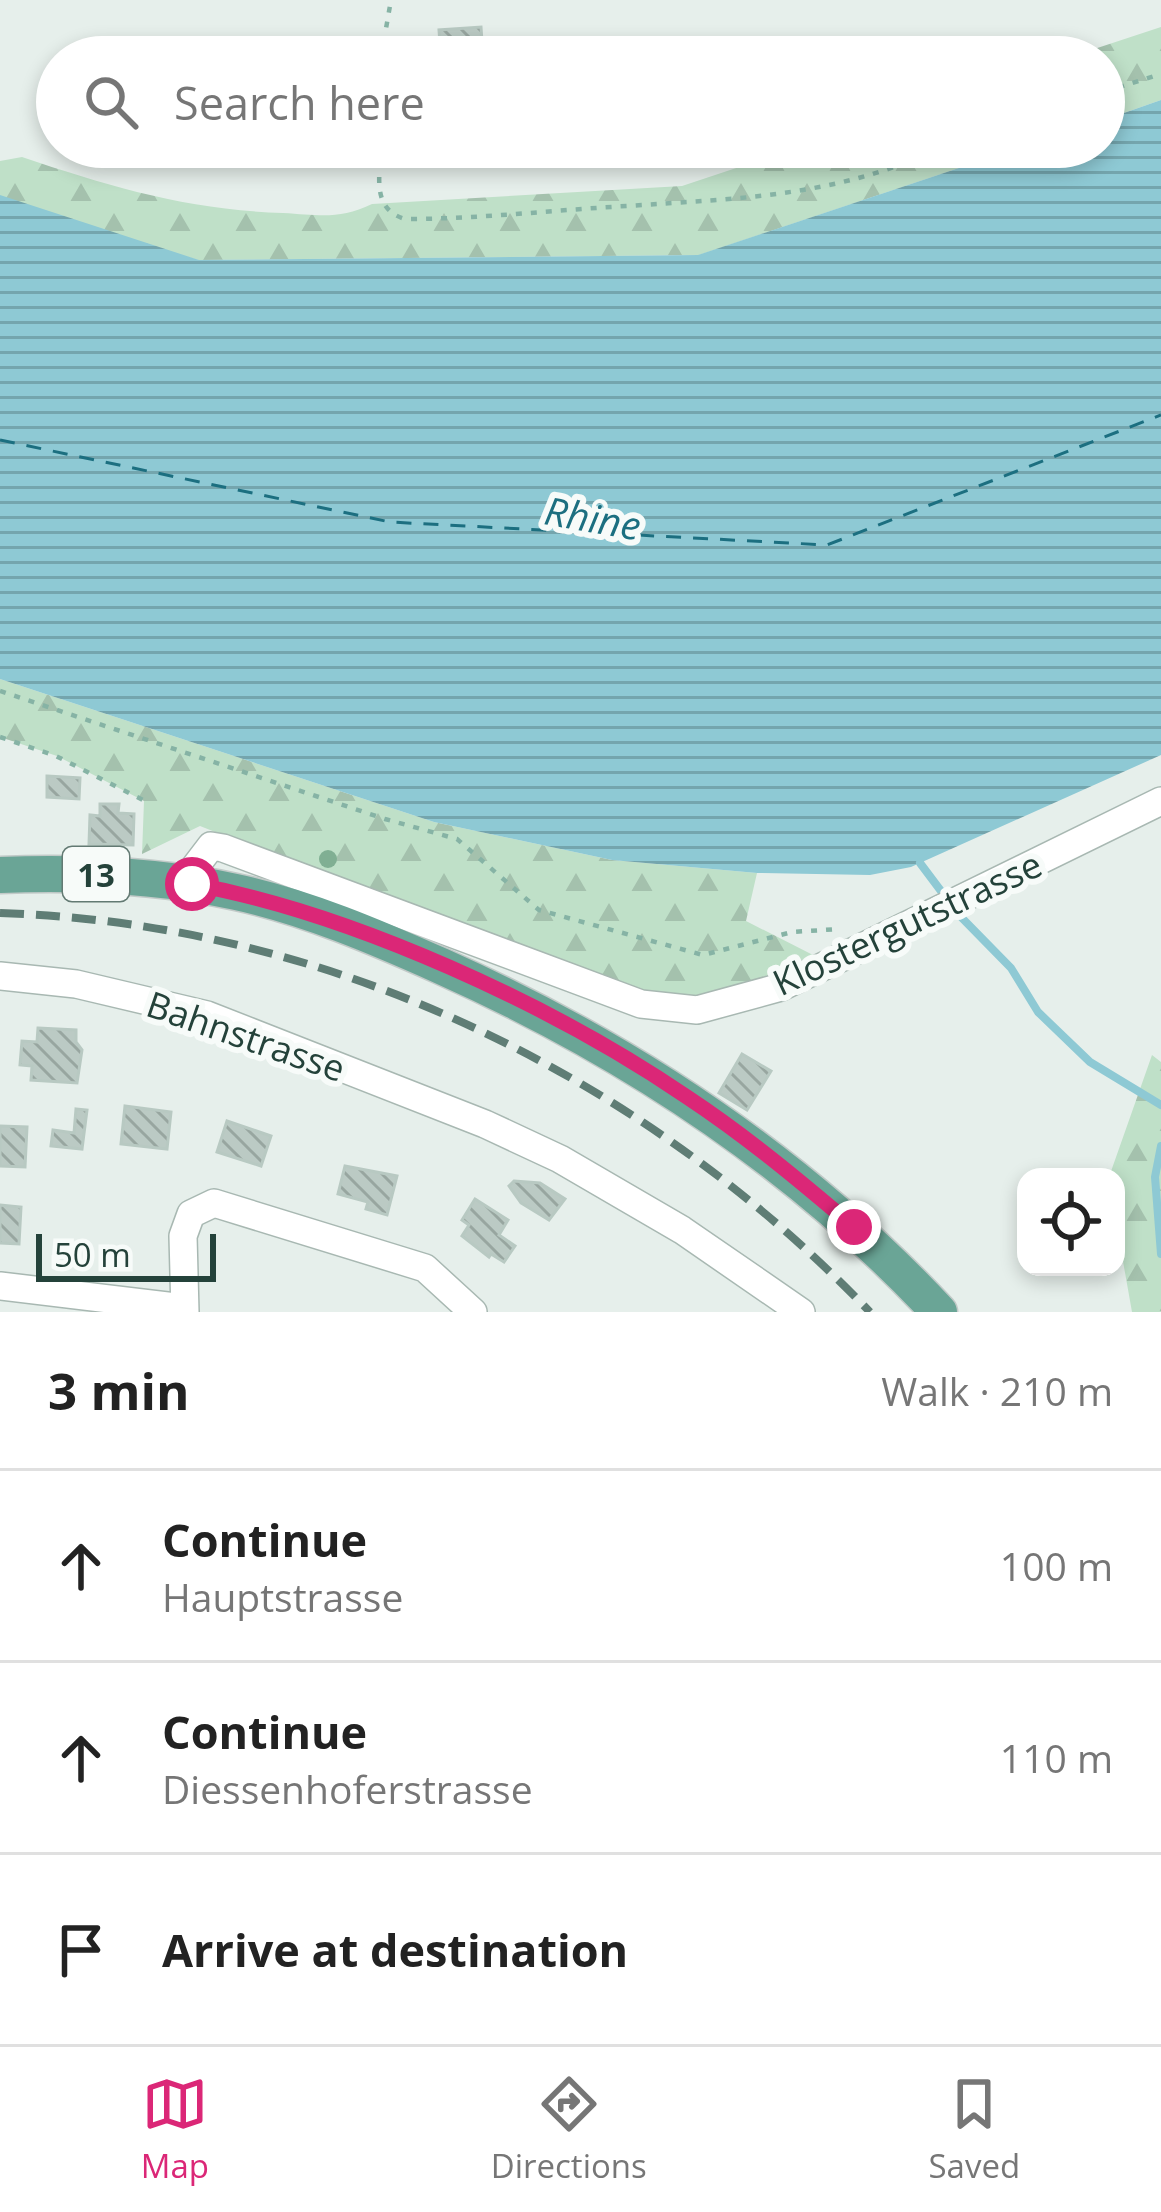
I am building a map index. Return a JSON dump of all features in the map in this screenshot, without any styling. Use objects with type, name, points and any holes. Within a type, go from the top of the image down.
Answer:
[{"type":"main road","name":"13","points":[[0,875],[66,873],[192,884],[290,907],[405,950],[520,1001],[686,1095],[790,1172],[854,1227],[939,1312]]},
{"type":"street","name":"Klostergutstrasse","points":[[192,884],[203,853],[211,846],[224,848],[640,1004],[698,1010],[781,987],[1161,801]]},
{"type":"street","name":"Bahnstrasse","points":[[0,976],[76,984],[207,1015],[485,1124],[560,1159],[682,1230],[801,1312]]},
{"type":"street","points":[[0,1286],[185,1310],[183,1236],[191,1214],[214,1203],[425,1268],[473,1312]]},
{"type":"path","points":[[385,36],[391,0]]},
{"type":"path","points":[[1125,85],[1161,74]]},
{"type":"path","points":[[381,168],[382,202],[392,215],[405,219],[776,197],[847,182],[886,168]]},
{"type":"path","points":[[0,691],[457,839],[538,910],[703,955],[792,932],[839,929]]},
{"type":"path","points":[[0,737],[56,756],[145,801]]},
{"type":"green space","points":[[1161,27],[1161,100],[1125,113],[1125,39]]},
{"type":"green space","points":[[22,157],[36,161],[36,168],[58,168],[182,202],[329,215],[372,204],[682,186],[736,168],[959,168],[699,255],[198,260],[0,202],[0,161]]},
{"type":"green space","points":[[0,679],[434,822],[612,860],[757,873],[746,921],[813,955],[750,983],[644,1009],[200,826],[142,854],[144,801],[57,756],[0,737]]},
{"type":"green space","points":[[1152,1055],[1161,1062],[1161,1312],[1132,1312],[1125,1273],[1125,1168],[1112,1168]]},
{"type":"water","name":"Rhine","points":[[1161,100],[1161,755],[911,867],[870,875],[757,873],[612,860],[434,822],[0,679],[0,195],[199,260],[698,255],[959,168],[1125,168],[1125,113]]},
{"type":"building","points":[[481,27],[482,36],[439,36],[439,30]]},
{"type":"building","points":[[47,776],[80,778],[79,799],[47,797]]},
{"type":"building","points":[[100,804],[119,804],[118,813],[134,814],[133,845],[89,844],[90,815],[100,816]]},
{"type":"building","points":[[38,1028],[76,1030],[82,1050],[77,1083],[31,1080],[32,1066],[20,1065],[22,1041],[37,1042]]},
{"type":"building","points":[[742,1054],[771,1071],[747,1110],[719,1093]]},
{"type":"building","points":[[125,1106],[171,1112],[167,1149],[121,1144]]},
{"type":"building","points":[[76,1109],[87,1110],[82,1149],[51,1146],[53,1130],[74,1133]]},
{"type":"building","points":[[227,1121],[271,1136],[261,1166],[217,1152]]},
{"type":"building","points":[[0,1126],[27,1127],[25,1167],[0,1166]]},
{"type":"building","points":[[345,1166],[397,1176],[387,1215],[366,1209],[368,1202],[338,1194]]},
{"type":"building","points":[[514,1181],[540,1183],[565,1199],[549,1220],[521,1203],[509,1186]]},
{"type":"building","points":[[475,1199],[508,1220],[499,1235],[515,1246],[504,1262],[489,1257],[462,1236],[469,1225],[462,1220]]},
{"type":"building","points":[[0,1205],[21,1207],[19,1244],[0,1243]]},
{"type":"waterway","points":[[920,863],[941,891]]},
{"type":"waterway","points":[[962,918],[1011,968],[1038,1012],[1090,1062],[1161,1105]]},
{"type":"waterway","points":[[1161,1146],[1155,1177],[1161,1254]]},
{"type":"ferry route","points":[[0,440],[390,522],[827,545],[1161,415]]},
{"type":"railway","points":[[0,913],[123,923],[243,946],[360,981],[473,1027],[582,1084],[685,1151],[781,1227],[870,1312]]},
{"type":"route","points":[[192,884],[290,907],[405,950],[520,1001],[686,1095],[790,1172],[854,1227]]}]
